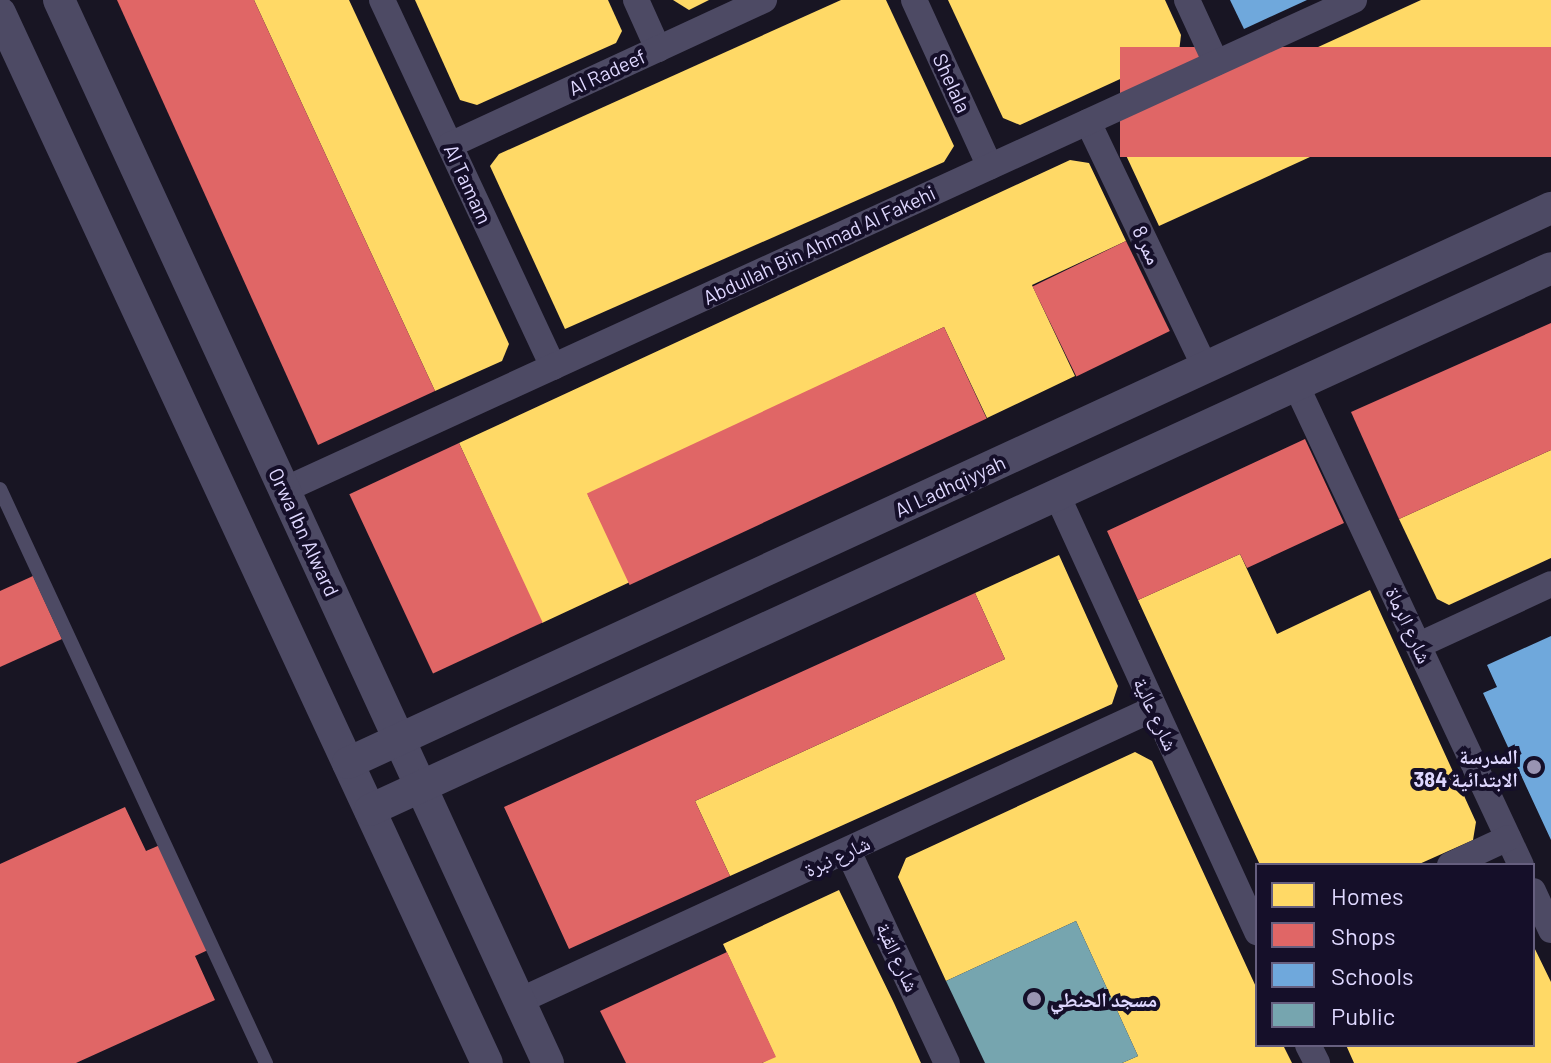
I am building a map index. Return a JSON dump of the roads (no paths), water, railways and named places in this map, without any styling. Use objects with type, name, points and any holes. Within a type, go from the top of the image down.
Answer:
[{"type":"street","name":"Orwa Ibn Alward","points":[[59,0],[548,1063]]},
{"type":"street","name":"Al Tamam","points":[[382,0],[553,367]]},
{"type":"street","points":[[636,0],[658,49]]},
{"type":"street","name":"Al Radeef","points":[[450,145],[764,0]]},
{"type":"street","name":"Shelala","points":[[914,0],[990,167]]},
{"type":"street","points":[[1187,0],[1216,63]]},
{"type":"street","name":"Abdullah Bin Ahmad Al Fakehi","points":[[284,490],[1354,0]]},
{"type":"street","points":[[0,13],[487,1063]]},
{"type":"street","name":"ممر 8","points":[[1088,122],[1205,367]]},
{"type":"street","name":"Al Ladhqiyyah","points":[[348,763],[1551,208]]},
{"type":"street","points":[[370,810],[1551,268]]},
{"type":"street","name":"شارع الرماة","points":[[1296,385],[1520,863]]},
{"type":"street","name":"شارع عالية","points":[[1057,495],[1255,928]]},
{"type":"street","points":[[1419,645],[1551,584]]},
{"type":"street","name":"شارع نبرة","points":[[519,1001],[1153,709]]},
{"type":"street","points":[[1454,863],[1508,838]]},
{"type":"street","name":"شارع القبة","points":[[848,851],[947,1063]]},
{"type":"street","points":[[1535,895],[1551,930]]},
{"type":"lane","points":[[0,489],[266,1063]]},
{"type":"place","name":"المدرسة الابتدائية 384","points":[[1534,767]]},
{"type":"place","name":"مسجد الحنطي","points":[[1034,999]]}]
